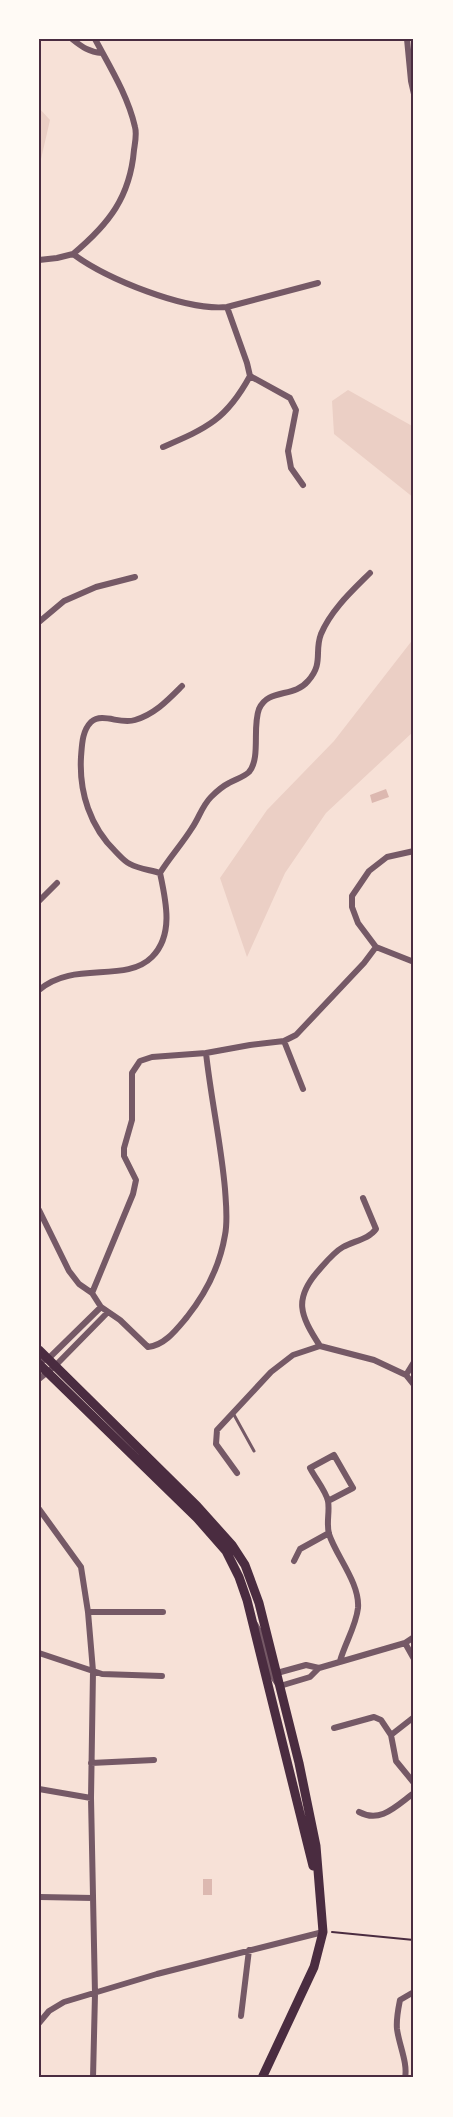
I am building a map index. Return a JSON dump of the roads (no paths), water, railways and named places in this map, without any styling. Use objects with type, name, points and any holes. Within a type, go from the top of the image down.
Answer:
[{"type":"main road","points":[[39,1350],[45,1364],[197,1518],[226,1551],[239,1577],[251,1617],[320,1889]]},
{"type":"main road","points":[[45,1364],[86,1395],[197,1506],[232,1545],[245,1565],[259,1603],[299,1763],[314,1836],[323,1932],[314,1968],[262,2078]]},
{"type":"main road","points":[[273,1704],[277,1680]]},
{"type":"main road","points":[[267,2078],[270,2062]]},
{"type":"street","points":[[72,39],[83,48],[102,53]]},
{"type":"street","points":[[39,260],[73,254],[107,222],[119,205],[132,169],[136,131],[126,100],[95,39]]},
{"type":"street","points":[[407,39],[414,94]]},
{"type":"street","points":[[73,254],[118,279],[167,298],[216,308],[318,283]]},
{"type":"street","points":[[227,307],[250,376],[290,398],[296,410],[288,451],[291,468],[303,485]]},
{"type":"street","points":[[163,447],[205,429],[238,398],[250,376]]},
{"type":"street","points":[[39,990],[50,982],[72,974],[139,967],[157,951],[163,942],[166,930],[164,893],[160,873],[193,827],[210,798],[227,784],[250,771],[255,759],[257,716],[264,700],[298,689],[310,679],[320,657],[318,644],[335,610],[370,573]]},
{"type":"street","points":[[39,622],[64,601],[96,586],[135,577]]},
{"type":"street","points":[[160,873],[129,864],[107,843],[91,821],[84,793],[81,767],[82,744],[86,729],[97,718],[104,717],[124,722],[134,721],[162,707],[182,686]]},
{"type":"street","points":[[414,851],[387,857],[369,871],[352,896],[351,907],[358,923],[376,947],[414,962]]},
{"type":"street","points":[[39,901],[57,883]]},
{"type":"street","points":[[93,1293],[133,1194],[136,1180],[124,1156],[124,1148],[132,1120],[132,1072],[140,1061],[152,1057],[206,1053],[285,1041],[296,1035],[364,963],[376,947]]},
{"type":"street","points":[[285,1041],[303,1089]]},
{"type":"street","points":[[39,1210],[69,1271],[79,1284],[93,1293],[101,1306],[120,1320],[148,1347],[157,1346],[175,1332],[208,1286],[226,1234],[223,1165],[210,1093],[206,1053]]},
{"type":"street","points":[[320,1346],[304,1317],[301,1303],[303,1293],[316,1273],[341,1248],[372,1235],[376,1229],[363,1198]]},
{"type":"street","points":[[39,1379],[45,1364],[101,1306]]},
{"type":"street","points":[[45,1364],[108,1312]]},
{"type":"street","points":[[237,1473],[216,1444],[217,1430],[271,1372],[293,1355],[320,1346],[374,1360],[406,1375],[414,1385]]},
{"type":"street","points":[[406,1375],[414,1362]]},
{"type":"street","points":[[328,1501],[353,1488],[334,1455],[310,1468],[328,1501],[329,1533],[351,1580],[358,1604],[355,1620],[344,1644],[340,1661]]},
{"type":"street","points":[[39,1509],[81,1567],[88,1611],[93,1671],[91,1763],[95,1994],[93,2078]]},
{"type":"street","points":[[294,1560],[300,1549],[329,1533]]},
{"type":"street","points":[[88,1611],[163,1612]]},
{"type":"street","points":[[251,1617],[260,1631],[277,1680]]},
{"type":"street","points":[[277,1680],[310,1677],[319,1668],[405,1643],[414,1637]]},
{"type":"street","points":[[405,1643],[414,1659]]},
{"type":"street","points":[[39,1653],[102,1674],[162,1676]]},
{"type":"street","points":[[277,1680],[306,1665],[319,1668]]},
{"type":"street","points":[[334,1728],[374,1717],[381,1720],[391,1735],[396,1761],[414,1783]]},
{"type":"street","points":[[391,1735],[414,1717]]},
{"type":"street","points":[[91,1763],[154,1760]]},
{"type":"street","points":[[39,1789],[91,1798]]},
{"type":"street","points":[[359,1812],[368,1817],[383,1814],[414,1793]]},
{"type":"street","points":[[40,1897],[93,1898]]},
{"type":"street","points":[[39,2023],[49,2011],[64,2002],[157,1974],[323,1932]]},
{"type":"street","points":[[240,2016],[249,1950]]},
{"type":"street","points":[[405,2078],[407,2070],[396,2027],[397,2014],[400,2000],[414,1994]]},
{"type":"street","points":[[407,2070],[414,2074]]},
{"type":"lane","points":[[232,1412],[254,1451]]}]
